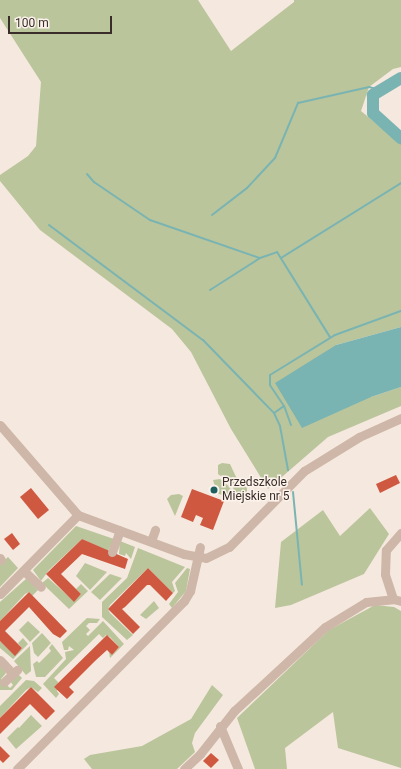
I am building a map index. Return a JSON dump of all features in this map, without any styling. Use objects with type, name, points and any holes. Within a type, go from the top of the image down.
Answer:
[{"type":"street","points":[[0,425],[78,514],[196,558],[215,556],[229,547],[286,487],[316,463],[359,437],[401,418]]},
{"type":"street","points":[[0,594],[78,514]]},
{"type":"street","points":[[112,552],[120,530]]},
{"type":"street","points":[[151,541],[155,530]]},
{"type":"street","points":[[184,769],[200,754],[220,726],[325,627],[366,602],[397,600],[385,574],[386,550],[401,532]]},
{"type":"street","points":[[17,769],[48,732],[190,591],[196,558],[200,547]]},
{"type":"street","points":[[24,571],[41,587]]},
{"type":"street","points":[[0,660],[15,672],[4,682]]},
{"type":"street","points":[[220,726],[238,769]]},
{"type":"green space","points":[[0,0],[198,0],[231,51],[294,2],[294,0],[401,0],[401,67],[393,69],[369,87],[361,111],[401,144],[401,327],[336,345],[371,397],[401,387],[401,406],[328,437],[268,489],[231,429],[191,352],[172,329],[40,230],[0,181],[0,175],[28,156],[36,146],[41,82],[0,18]]},
{"type":"green space","points":[[222,463],[230,464],[237,479],[247,488],[247,493],[241,499],[236,499],[232,484],[218,474],[218,465]]},
{"type":"green space","points":[[220,479],[230,487],[232,499],[217,493],[213,480]]},
{"type":"green space","points":[[179,494],[183,496],[175,516],[167,499],[171,495]]},
{"type":"green space","points":[[370,508],[389,534],[364,574],[291,605],[275,608],[281,542],[323,510],[340,536]]},
{"type":"green space","points":[[76,526],[114,539],[108,551],[82,539],[49,570],[41,581],[33,570]]},
{"type":"green space","points":[[120,541],[135,547],[131,559],[126,553],[125,556],[119,554]]},
{"type":"green space","points":[[138,548],[185,567],[172,582],[175,591],[173,593],[148,568],[110,605],[108,609],[110,613],[133,635],[127,640],[102,617],[102,602],[127,578]]},
{"type":"green space","points":[[8,557],[18,568],[0,587],[0,564]]},
{"type":"green space","points":[[85,563],[107,572],[90,590],[76,576]]},
{"type":"green space","points":[[187,568],[190,569],[186,591],[172,608],[169,604],[178,592],[175,583]]},
{"type":"green space","points":[[110,574],[122,578],[100,600],[91,592]]},
{"type":"green space","points":[[27,578],[38,590],[32,596],[29,592],[25,594],[0,621],[0,602]]},
{"type":"green space","points":[[48,578],[74,601],[81,594],[76,589],[81,584],[88,591],[69,609],[42,583]]},
{"type":"green space","points":[[154,601],[159,608],[146,619],[140,615]]},
{"type":"green space","points":[[375,605],[394,607],[401,611],[401,768],[338,748],[333,712],[285,748],[287,769],[255,769],[237,718],[329,630]]},
{"type":"green space","points":[[87,618],[100,619],[97,623],[89,623],[86,626],[90,630],[86,634],[88,636],[103,621],[124,644],[110,658],[109,652],[112,655],[119,647],[110,637],[106,635],[103,638],[99,634],[54,678],[58,682],[57,691],[59,694],[56,698],[43,684],[66,659],[65,652],[74,650],[69,646],[68,650],[64,650],[62,642]]},
{"type":"green space","points":[[28,621],[40,632],[30,642],[19,630]]},
{"type":"green space","points":[[42,633],[51,643],[38,657],[34,653],[32,643]]},
{"type":"green space","points":[[23,638],[28,644],[13,659],[0,648],[0,641],[15,655],[22,648],[18,643]]},
{"type":"green space","points":[[52,644],[63,658],[45,677],[36,677],[33,664],[37,661],[39,663],[51,651],[49,648]]},
{"type":"green space","points":[[30,646],[31,671],[26,675],[14,661]]},
{"type":"green space","points":[[0,664],[6,673],[1,679],[10,688],[13,685],[10,681],[18,674],[22,678],[12,690],[0,690]]},
{"type":"green space","points":[[26,680],[34,681],[42,688],[38,692],[31,687],[26,690],[0,718],[0,706]]},
{"type":"green space","points":[[212,685],[223,695],[195,733],[192,743],[195,752],[177,769],[92,769],[84,759],[90,755],[142,746],[191,719]]},
{"type":"green space","points":[[31,715],[42,726],[16,749],[7,738]]},
{"type":"water","points":[[401,327],[401,387],[371,397],[302,428],[275,383],[336,345]]},
{"type":"building","points":[[396,475],[400,483],[380,493],[376,484]]},
{"type":"building","points":[[31,488],[49,510],[38,519],[20,497]]},
{"type":"building","name":"Przedszkole Miejskie nr 5","points":[[192,489],[224,501],[213,530],[200,525],[203,518],[196,515],[193,522],[181,517]]},
{"type":"building","points":[[12,533],[20,544],[13,550],[4,539]]},
{"type":"building","points":[[82,539],[128,559],[125,569],[82,554],[61,574],[81,594],[74,602],[46,574]]},
{"type":"building","points":[[148,568],[173,593],[166,601],[150,585],[147,585],[122,609],[140,627],[133,634],[108,609]]},
{"type":"building","points":[[29,592],[67,631],[60,638],[53,634],[29,607],[5,631],[22,648],[15,656],[0,641],[0,621]]},
{"type":"building","points":[[107,635],[119,647],[112,655],[107,650],[69,687],[74,692],[67,699],[54,687]]},
{"type":"building","points":[[31,687],[55,711],[46,720],[30,704],[0,734],[0,718]]},
{"type":"building","points":[[0,746],[10,756],[3,763],[0,760]]},
{"type":"building","points":[[211,753],[219,760],[211,768],[203,761]]},
{"type":"waterway","points":[[401,78],[373,95],[373,113],[401,138]]},
{"type":"waterway","points":[[212,215],[247,188],[275,158],[298,103],[369,87],[380,90]]},
{"type":"waterway","points":[[87,174],[94,182],[150,220],[260,258]]},
{"type":"waterway","points":[[281,258],[401,183]]},
{"type":"waterway","points":[[49,225],[203,340],[274,413],[280,426],[288,470]]},
{"type":"waterway","points":[[210,290],[260,258],[277,252],[330,337]]},
{"type":"waterway","points":[[291,425],[284,406],[270,385],[270,375],[335,335],[401,311]]},
{"type":"waterway","points":[[274,413],[284,406]]},
{"type":"waterway","points":[[293,492],[302,585]]},
{"type":"place","name":"Przedszkole Miejskie nr 5","points":[[214,490]]}]
